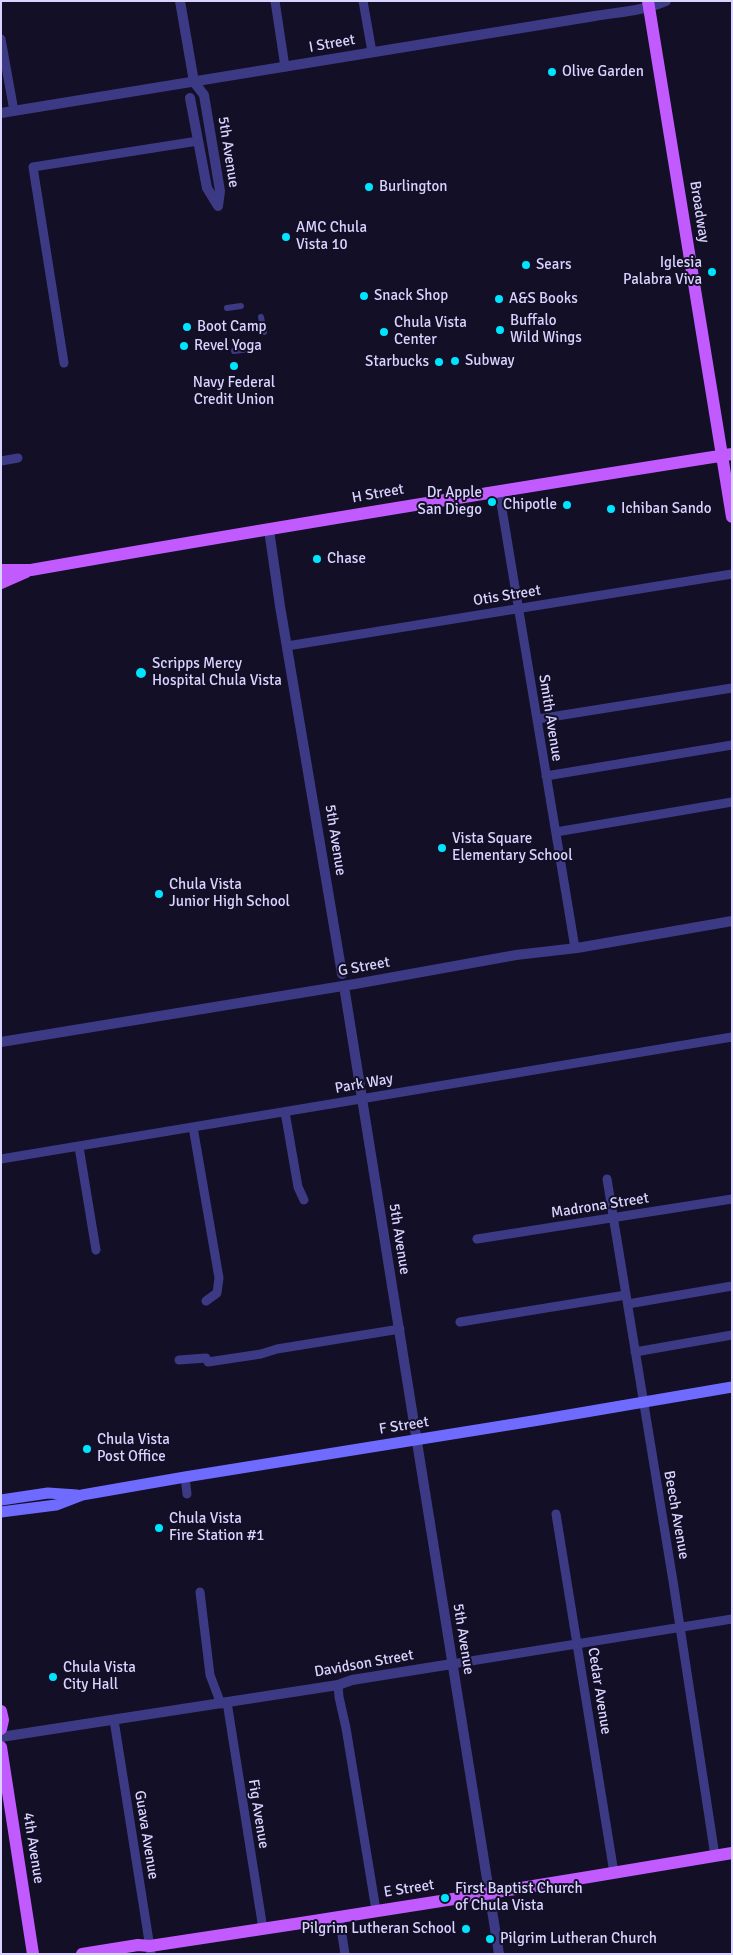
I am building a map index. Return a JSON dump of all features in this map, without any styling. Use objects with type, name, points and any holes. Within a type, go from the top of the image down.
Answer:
[{"type":"main road","name":"Broadway","points":[[649,5],[655,49],[727,454],[732,517]]},
{"type":"main road","name":"H Street","points":[[1,570],[31,570],[394,507],[727,454]]},
{"type":"main road","name":"H Street","points":[[1,583],[31,570]]},
{"type":"main road","name":"F Street","points":[[1,1512],[56,1505],[82,1496],[184,1477],[732,1387]]},
{"type":"main road","name":"F Street","points":[[1,1500],[48,1493],[82,1496]]},
{"type":"main road","points":[[1,1710],[3,1720],[1,1729]]},
{"type":"main road","name":"4th Avenue","points":[[1,1747],[33,1954]]},
{"type":"main road","name":"E Street","points":[[139,1954],[151,1950],[339,1916],[489,1894],[732,1853]]},
{"type":"main road","name":"E Street","points":[[82,1954],[138,1945],[151,1950]]},
{"type":"street","name":"5th Avenue","points":[[180,1],[194,82],[191,96],[198,141],[207,188],[218,206],[220,191],[204,95],[194,82]]},
{"type":"street","points":[[275,1],[285,67]]},
{"type":"street","points":[[363,1],[372,52]]},
{"type":"street","name":"I Street","points":[[1,113],[285,67],[666,1]]},
{"type":"street","points":[[1,39],[14,111]]},
{"type":"street","points":[[64,363],[33,167],[198,141]]},
{"type":"street","points":[[227,308],[241,306]]},
{"type":"street","points":[[261,317],[264,332]]},
{"type":"street","points":[[234,351],[248,349]]},
{"type":"street","points":[[1,461],[18,458]]},
{"type":"street","name":"Smith Avenue","points":[[499,491],[575,948]]},
{"type":"street","name":"5th Avenue","points":[[270,530],[287,646],[400,1329],[499,1954]]},
{"type":"street","name":"Otis Street","points":[[287,646],[732,574]]},
{"type":"street","points":[[538,719],[732,688]]},
{"type":"street","points":[[546,776],[732,745]]},
{"type":"street","points":[[556,832],[732,802]]},
{"type":"street","name":"G Street","points":[[1,1042],[344,986],[516,955],[575,948],[732,921]]},
{"type":"street","name":"Park Way","points":[[1,1159],[732,1037]]},
{"type":"street","points":[[285,1112],[298,1187],[304,1200]]},
{"type":"street","points":[[193,1127],[219,1278],[217,1293],[206,1301]]},
{"type":"street","points":[[79,1147],[96,1250]]},
{"type":"street","name":"Beech Avenue","points":[[607,1179],[681,1628],[715,1856]]},
{"type":"street","name":"Madrona Street","points":[[477,1239],[729,1199]]},
{"type":"street","points":[[460,1322],[732,1286]]},
{"type":"street","points":[[179,1360],[206,1358],[208,1362],[400,1329]]},
{"type":"street","points":[[635,1352],[732,1335]]},
{"type":"street","points":[[184,1477],[187,1494]]},
{"type":"street","name":"Cedar Avenue","points":[[556,1514],[614,1873]]},
{"type":"street","name":"Fig Avenue","points":[[200,1592],[210,1675],[224,1703],[263,1929]]},
{"type":"street","name":"Davidson Street","points":[[1,1737],[338,1685],[352,1680],[732,1619]]},
{"type":"street","points":[[338,1685],[338,1697],[346,1728],[376,1910]]},
{"type":"street","name":"Guava Avenue","points":[[114,1720],[151,1950]]},
{"type":"street","points":[[339,1916],[345,1954]]},
{"type":"place","name":"Olive Garden","points":[[552,72]]},
{"type":"place","name":"Burlington","points":[[369,187]]},
{"type":"place","name":"AMC Chula Vista 10","points":[[286,237]]},
{"type":"place","name":"Sears","points":[[526,265]]},
{"type":"place","name":"Iglesia Palabra Viva","points":[[712,272]]},
{"type":"place","name":"Snack Shop","points":[[364,296]]},
{"type":"place","name":"A&S Books","points":[[499,299]]},
{"type":"place","name":"Boot Camp","points":[[187,327]]},
{"type":"place","name":"Buffalo Wild Wings","points":[[500,330]]},
{"type":"place","name":"Chula Vista Center","points":[[384,332]]},
{"type":"place","name":"Revel Yoga","points":[[184,346]]},
{"type":"place","name":"Subway","points":[[455,361]]},
{"type":"place","name":"Starbucks","points":[[439,362]]},
{"type":"place","name":"Navy Federal Credit Union","points":[[234,366]]},
{"type":"place","name":"Dr Apple San Diego","points":[[492,502]]},
{"type":"place","name":"Chipotle","points":[[567,505]]},
{"type":"place","name":"Ichiban Sando","points":[[611,509]]},
{"type":"place","name":"Chase","points":[[317,559]]},
{"type":"place","name":"Scripps Mercy Hospital Chula Vista","points":[[141,673]]},
{"type":"place","name":"Vista Square Elementary School","points":[[442,848]]},
{"type":"place","name":"Chula Vista Junior High School","points":[[159,894]]},
{"type":"place","name":"Chula Vista Post Office","points":[[87,1449]]},
{"type":"place","name":"Chula Vista Fire Station #1","points":[[159,1528]]},
{"type":"place","name":"Chula Vista City Hall","points":[[53,1677]]},
{"type":"place","name":"First Baptist Church of Chula Vista","points":[[445,1898]]},
{"type":"place","name":"Pilgrim Lutheran School","points":[[466,1929]]},
{"type":"place","name":"Pilgrim Lutheran Church","points":[[490,1939]]}]
